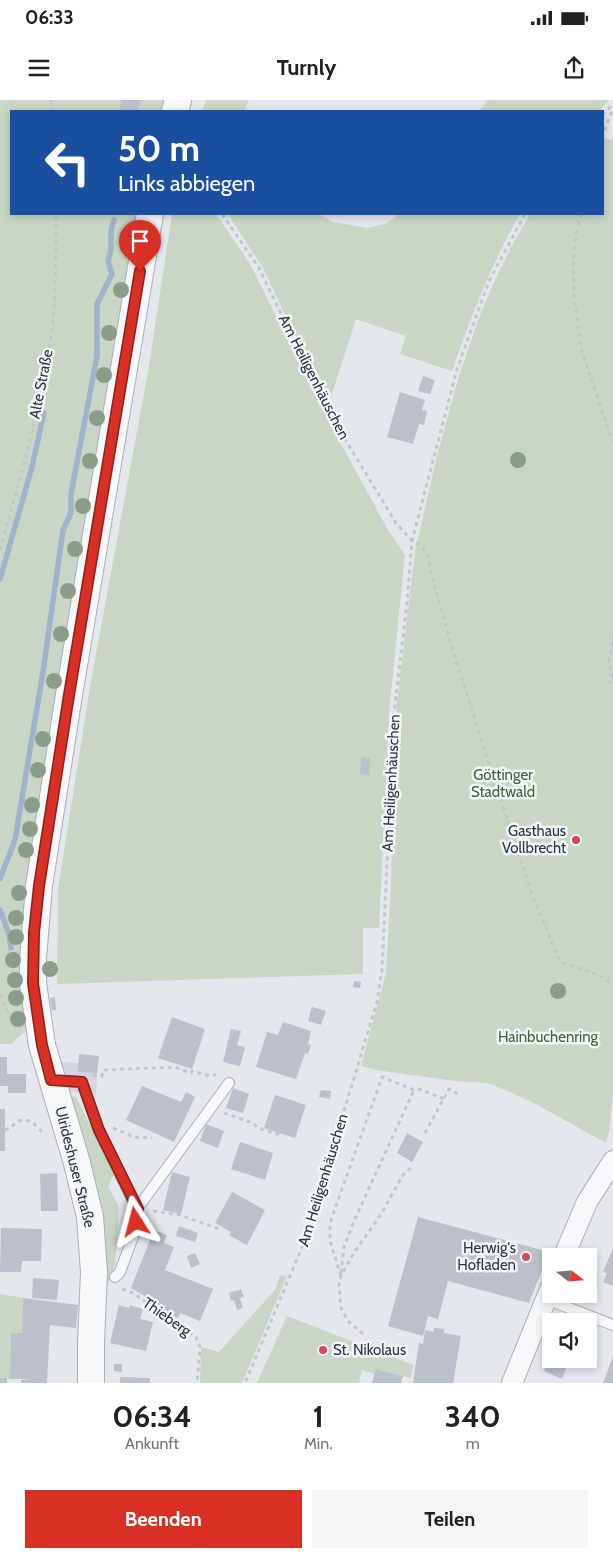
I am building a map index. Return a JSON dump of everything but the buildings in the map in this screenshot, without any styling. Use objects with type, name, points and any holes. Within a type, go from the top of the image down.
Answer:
[{"type":"street","name":"Ulrideshuser Straße","points":[[91,1383],[90,1342],[94,1272],[90,1217],[42,1045],[33,983],[34,933],[39,886],[69,695],[150,215]]},
{"type":"street","points":[[567,1248],[587,1202],[613,1161]]},
{"type":"street","points":[[512,1383],[545,1303]]},
{"type":"lane","points":[[51,1080],[82,1082],[99,1130],[138,1209]]},
{"type":"lane","points":[[115,1277],[120,1272],[134,1234],[138,1209],[229,1083]]},
{"type":"lane","points":[[569,1303],[613,1325]]},
{"type":"path","points":[[604,132],[613,106]]},
{"type":"path","name":"Alte Straße","points":[[0,550],[28,448],[46,364],[56,281],[56,215]]},
{"type":"path","name":"Am Heiligenhäuschen","points":[[223,215],[259,268],[328,411],[396,523],[412,540],[407,603],[394,713],[382,970],[379,988],[305,1240],[246,1383]]},
{"type":"path","points":[[524,215],[489,281],[457,368],[412,540],[428,554],[430,573],[453,651],[503,807],[532,894],[560,962],[599,975],[613,985]]},
{"type":"path","points":[[581,215],[572,260],[574,297],[582,352],[613,442]]},
{"type":"path","points":[[613,634],[609,662],[613,683]]},
{"type":"path","points":[[0,994],[10,1016]]},
{"type":"path","points":[[82,1082],[93,1075],[102,1076],[103,1070],[175,1067],[191,1073],[192,1070],[206,1075],[219,1075],[229,1083]]},
{"type":"path","points":[[341,1276],[330,1241],[330,1224],[382,1077],[414,1090],[419,1089],[444,1099]]},
{"type":"path","points":[[426,1133],[449,1089],[459,1094]]},
{"type":"path","points":[[363,1334],[348,1322],[341,1308],[339,1285],[342,1260],[348,1236],[414,1090]]},
{"type":"path","points":[[219,1097],[222,1112],[253,1122],[258,1128],[277,1134],[280,1133]]},
{"type":"path","points":[[5,1130],[20,1121],[28,1120],[36,1125],[49,1139],[68,1134]]},
{"type":"path","points":[[99,1130],[110,1126],[134,1137],[152,1138]]},
{"type":"path","points":[[341,1276],[352,1256],[381,1214],[403,1174],[412,1167]]},
{"type":"path","points":[[138,1209],[180,1215],[222,1230]]},
{"type":"path","name":"Thieberg","points":[[122,1289],[147,1300],[156,1310],[196,1337],[200,1347],[197,1383]]},
{"type":"path","points":[[156,1310],[165,1308]]},
{"type":"path","points":[[172,1320],[175,1312]]},
{"type":"shaded area","points":[[60,1062],[79,1063],[79,1072],[97,1073],[96,1096],[65,1090]]},
{"type":"green space","points":[[0,100],[168,100],[165,110],[10,110],[10,215],[138,215],[22,995],[26,1030],[11,1044],[0,1044]]},
{"type":"green space","points":[[206,100],[249,100],[244,110],[202,110]]},
{"type":"green space","points":[[487,100],[609,100],[600,110],[481,110]]},
{"type":"green space","name":"Göttinger Stadtwald","points":[[613,136],[613,1093],[606,1143],[534,1103],[496,1086],[486,1083],[455,1081],[376,1070],[361,1066],[386,973],[391,885],[396,711],[415,551],[438,452],[459,376],[478,320],[511,247],[529,215],[604,215],[604,138],[611,140]]},
{"type":"green space","points":[[172,215],[217,215],[250,264],[328,420],[388,530],[405,555],[389,714],[379,928],[363,928],[363,974],[57,984],[58,889],[90,687],[149,366]]},
{"type":"green space","points":[[229,215],[321,215],[333,222],[367,228],[385,224],[398,215],[519,215],[482,291],[452,371],[400,354],[406,336],[356,319],[329,403],[263,268]]},
{"type":"green space","points":[[67,1096],[76,1097],[114,1174],[108,1187],[119,1206],[115,1265],[105,1292]]},
{"type":"green space","points":[[280,1275],[287,1276],[242,1383],[200,1383],[201,1347],[219,1352],[275,1290]]},
{"type":"green space","points":[[0,1294],[23,1298],[22,1333],[11,1333],[10,1379],[0,1378]]},
{"type":"green space","name":"St. Nikolaus","points":[[287,1316],[413,1365],[411,1378],[377,1369],[375,1374],[362,1370],[359,1383],[257,1383]]},
{"type":"waterway","points":[[0,879],[15,840],[43,672],[63,530],[71,513],[71,494],[97,356],[97,304],[112,274],[108,261],[114,220]]},
{"type":"waterway","points":[[0,579],[32,467],[44,413]]},
{"type":"waterway","points":[[0,910],[9,934],[11,948]]},
{"type":"place","name":"Gasthaus Vollbrecht","points":[[576,840]]},
{"type":"place","name":"Herwig's Hofladen","points":[[526,1257]]},
{"type":"place","name":"St. Nikolaus","points":[[323,1350]]},
{"type":"route","points":[[136,1222],[138,1209],[99,1130],[82,1082],[51,1080],[38,1024],[33,983],[33,960],[39,886],[140,271]]},
{"type":"park label","name":"Hainbuchenring","points":[[548,1037]]}]
